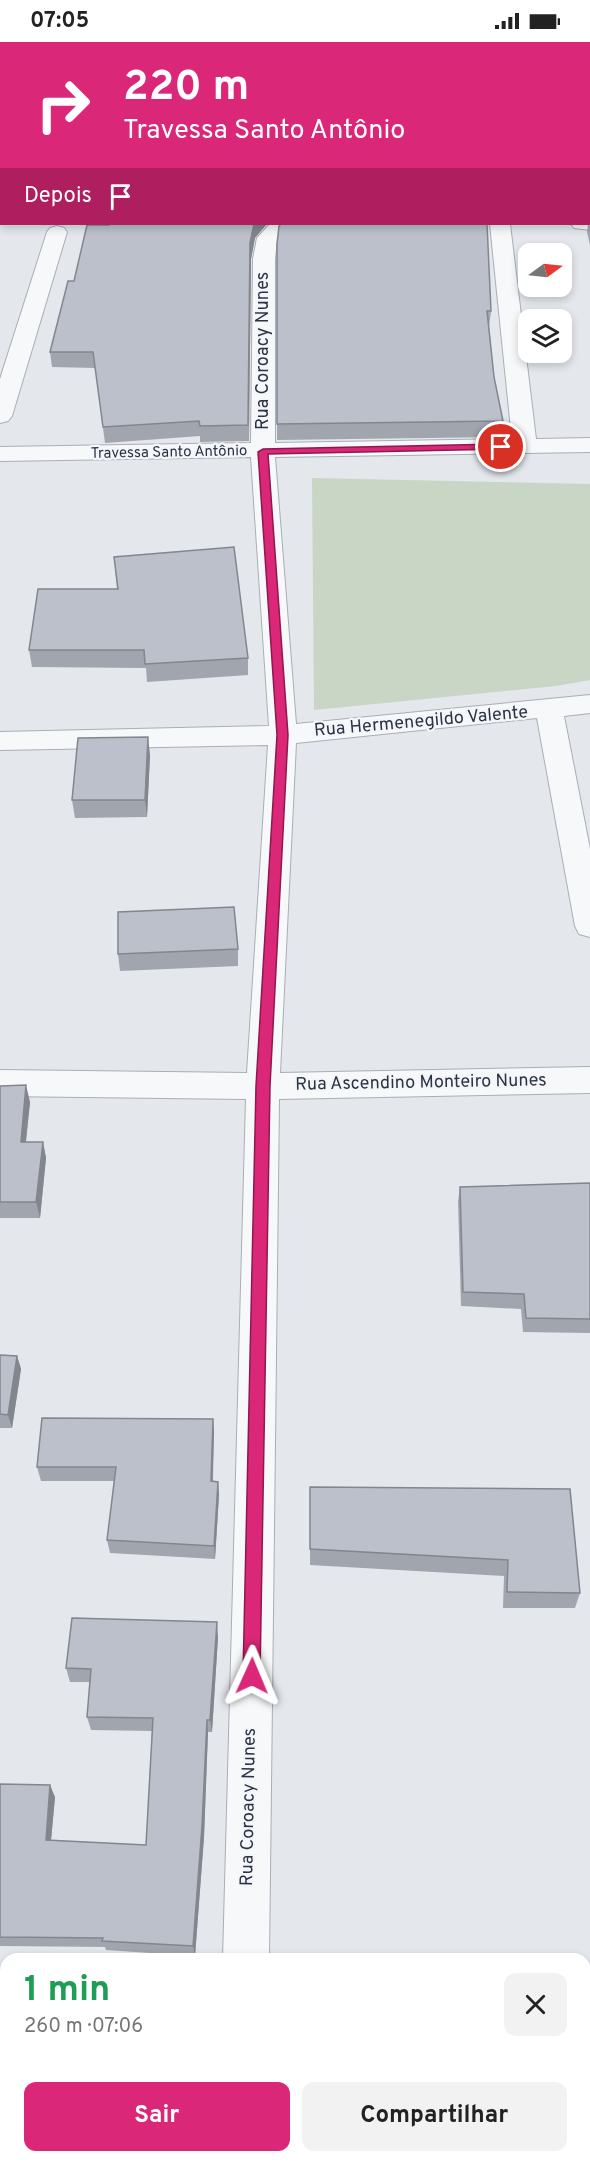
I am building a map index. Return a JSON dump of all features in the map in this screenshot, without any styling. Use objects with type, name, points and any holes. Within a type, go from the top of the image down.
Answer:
[{"type":"street","name":"Rua Coroacy Nunes","points":[[246,1953],[263,1086],[283,735],[263,452],[264,259],[267,238],[280,225]]},
{"type":"street","points":[[500,225],[525,446]]},
{"type":"street","points":[[0,416],[57,232]]},
{"type":"street","name":"Travessa Santo Antônio","points":[[0,454],[590,446]]},
{"type":"street","name":"Rua Hermenegildo Valente","points":[[0,741],[283,735],[549,710],[590,704]]},
{"type":"street","points":[[549,710],[590,926]]},
{"type":"street","name":"Rua Ascendino Monteiro Nunes","points":[[0,1083],[263,1086],[590,1080]]},
{"type":"green space","points":[[312,478],[590,484],[590,680],[556,686],[314,710]]},
{"type":"building","points":[[87,225],[254,225],[250,243],[248,425],[200,426],[199,421],[103,427],[93,352],[50,352],[68,281],[74,281]]},
{"type":"building","points":[[487,225],[491,311],[487,311],[494,377],[503,421],[277,424],[277,244],[279,226]]},
{"type":"building","points":[[234,547],[248,658],[145,664],[144,650],[29,650],[38,589],[118,589],[114,557]]},
{"type":"building","points":[[148,737],[145,800],[72,800],[78,738]]},
{"type":"building","points":[[234,907],[238,949],[118,954],[118,912]]},
{"type":"building","points":[[26,1085],[21,1142],[43,1142],[36,1202],[0,1202],[0,1086]]},
{"type":"building","points":[[590,1183],[590,1319],[526,1318],[524,1294],[463,1292],[460,1187]]},
{"type":"building","points":[[0,1355],[17,1356],[8,1415],[0,1414]]},
{"type":"building","points":[[42,1418],[213,1419],[211,1481],[218,1482],[214,1546],[107,1540],[116,1467],[37,1467]]},
{"type":"building","points":[[310,1487],[570,1489],[580,1593],[507,1592],[508,1560],[310,1549]]},
{"type":"building","points":[[72,1618],[217,1622],[210,1720],[207,1720],[193,1946],[102,1941],[103,1938],[0,1937],[0,1784],[50,1785],[46,1840],[146,1845],[153,1718],[87,1717],[91,1669],[66,1668]]},
{"type":"route","points":[[252,1676],[263,1086],[283,735],[263,452],[501,447]]}]
